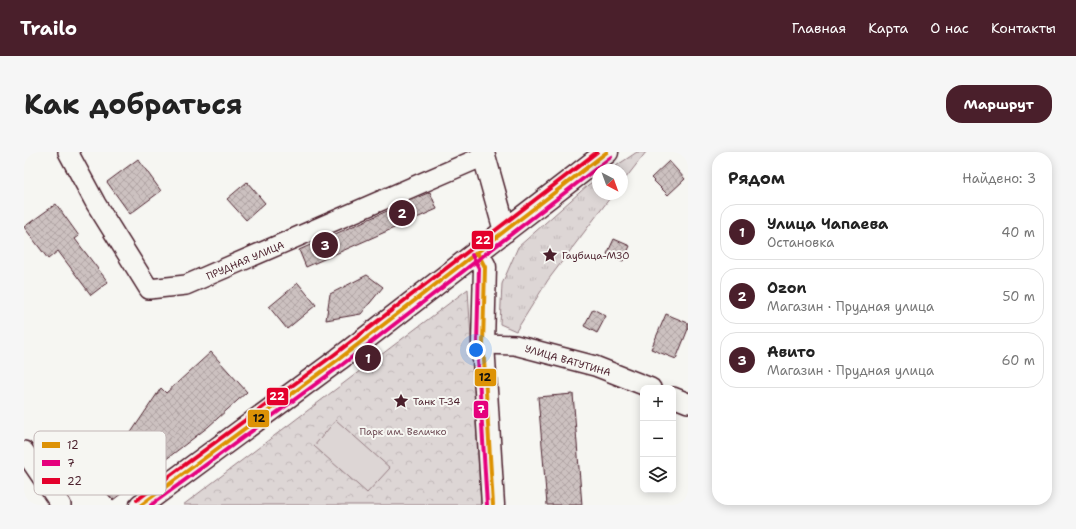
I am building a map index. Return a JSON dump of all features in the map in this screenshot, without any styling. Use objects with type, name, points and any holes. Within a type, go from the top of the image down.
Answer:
[{"type":"street","name":"ПРУДНАЯ УЛИЦА","points":[[68,152],[96,204],[149,289],[186,285],[484,154]]},
{"type":"street","points":[[166,487],[340,359],[607,152]]},
{"type":"street","points":[[484,154],[505,231]]},
{"type":"street","points":[[477,252],[485,267],[484,344],[494,505]]},
{"type":"street","name":"УЛИЦА ВАТУТИНА","points":[[484,344],[515,345],[551,354],[595,366],[643,385]]},
{"type":"street","points":[[676,398],[688,403]]},
{"type":"street","points":[[24,451],[34,466]]},
{"type":"street","points":[[54,495],[61,505]]},
{"type":"street","points":[[141,505],[155,495]]},
{"type":"green space","points":[[637,152],[646,152],[628,175],[628,164],[619,164]]},
{"type":"green space","points":[[592,182],[592,200],[608,200],[548,280],[516,331],[500,324],[502,284],[518,247]]},
{"type":"green space","name":"Парк им. Величко","points":[[468,289],[481,505],[183,505]]},
{"type":"green space","points":[[336,420],[390,468],[367,493],[314,446]]},
{"type":"building","points":[[138,159],[161,191],[130,214],[107,182]]},
{"type":"building","points":[[669,161],[685,179],[668,195],[651,178]]},
{"type":"building","points":[[247,182],[265,203],[246,220],[227,199]]},
{"type":"building","points":[[430,192],[437,209],[306,267],[299,250]]},
{"type":"building","points":[[56,204],[79,236],[75,239],[108,282],[91,295],[58,251],[48,259],[24,227]]},
{"type":"building","points":[[614,239],[630,246],[623,261],[607,254]]},
{"type":"building","points":[[367,275],[383,287],[361,314],[326,320],[330,294]]},
{"type":"building","points":[[298,283],[316,305],[287,329],[269,307]]},
{"type":"building","points":[[593,309],[606,316],[597,333],[584,326]]},
{"type":"building","points":[[666,314],[688,323],[688,329],[676,359],[651,349]]},
{"type":"building","points":[[211,352],[247,392],[208,427],[166,459],[166,431],[132,431],[161,388],[166,393]]},
{"type":"building","points":[[573,394],[582,505],[547,505],[538,397]]},
{"type":"building","points":[[108,495],[120,495],[113,500]]},
{"type":"transit line","name":"22","points":[[166,479],[335,354],[597,152]]},
{"type":"transit line","name":"12","points":[[166,487],[339,359],[607,152]]},
{"type":"transit line","name":"7","points":[[166,494],[343,364],[611,157]]},
{"type":"transit line","name":"12","points":[[477,252],[485,267],[483,344],[493,505]]},
{"type":"transit line","name":"7","points":[[472,255],[479,268],[477,344],[487,505]]},
{"type":"transit line","name":"22","points":[[137,500],[144,495]]},
{"type":"transit line","name":"12","points":[[141,505],[155,495]]},
{"type":"transit line","name":"7","points":[[151,505],[165,495]]},
{"type":"place","name":"Ozon","points":[[402,213]]},
{"type":"place","name":"Авито","points":[[325,245]]},
{"type":"place","name":"Гаубица-МЗО","points":[[550,255]]},
{"type":"place","name":"Улица Чапаева","points":[[368,358]]},
{"type":"place","name":"Танк Т-34","points":[[401,401]]}]
